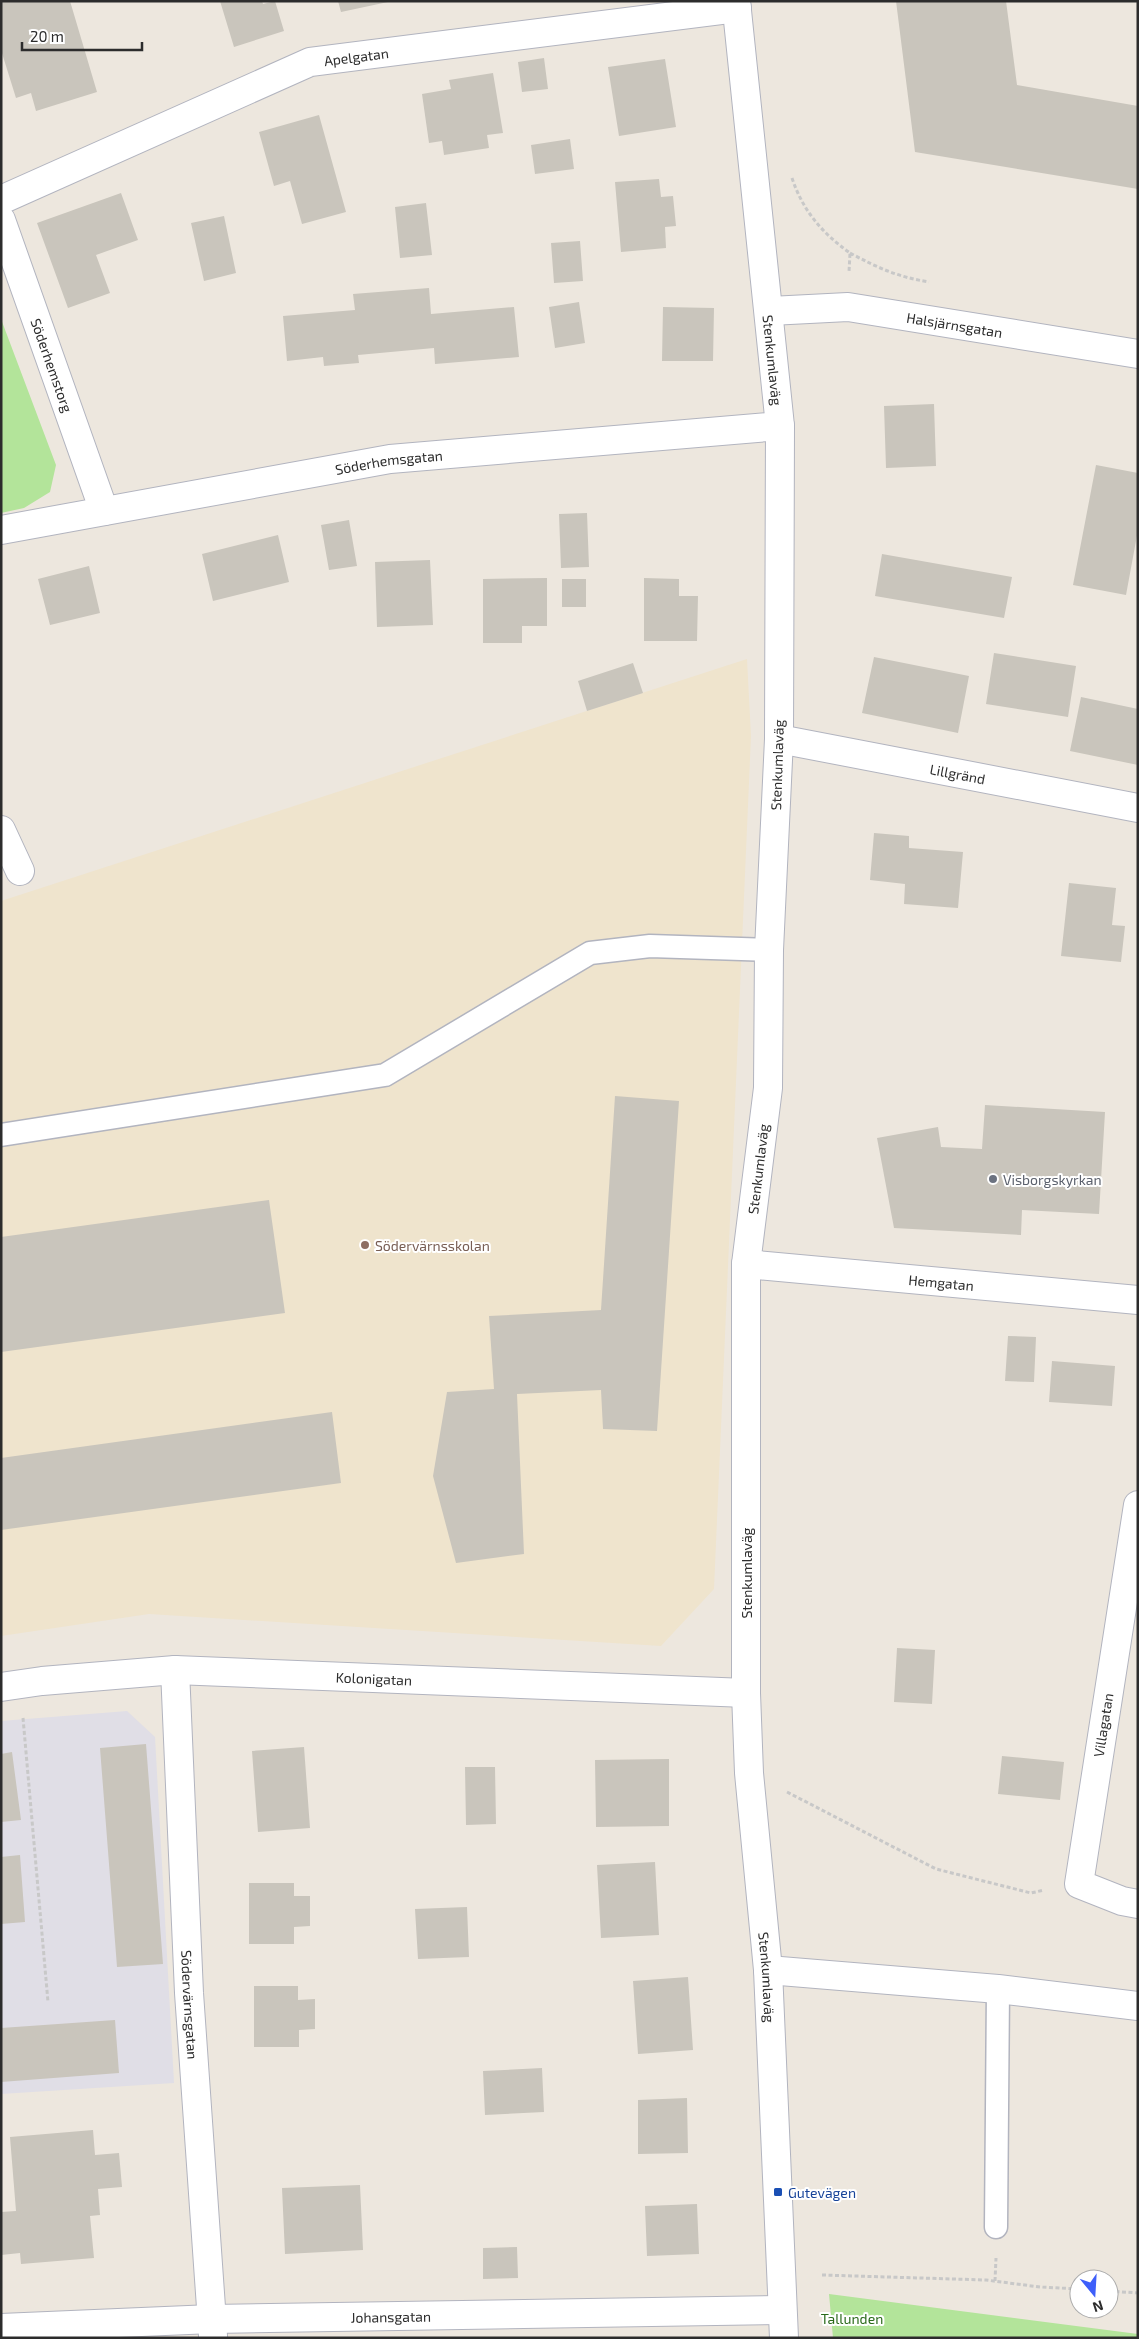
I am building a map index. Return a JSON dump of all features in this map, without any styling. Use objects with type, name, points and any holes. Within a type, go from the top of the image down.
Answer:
[{"type":"street","name":"Apelgatan","points":[[1,200],[310,62],[736,5]]},
{"type":"street","name":"Stenkumlaväg","points":[[736,5],[770,310],[780,426],[779,739],[770,950],[768,1088],[746,1264],[746,1693],[749,1773],[768,1970],[782,2273],[781,2310],[784,2338]]},
{"type":"street","name":"Söderhemstorg","points":[[1,220],[104,511]]},
{"type":"street","name":"Halsjärnsgatan","points":[[770,310],[848,307],[1138,354]]},
{"type":"street","name":"Söderhemsgatan","points":[[1,530],[390,459],[780,426]]},
{"type":"street","name":"Lillgränd","points":[[779,739],[1138,808]]},
{"type":"street","points":[[1,830],[20,871]]},
{"type":"street","name":"Hemgatan","points":[[746,1264],[1138,1300]]},
{"type":"street","name":"Villagatan","points":[[1079,1884],[1138,1505]]},
{"type":"street","name":"Kolonigatan","points":[[1,1687],[42,1681],[175,1670],[746,1693]]},
{"type":"street","name":"Södervärnsgatan","points":[[175,1670],[189,1994],[213,2328]]},
{"type":"street","points":[[1079,1884],[1122,1901],[1138,1904]]},
{"type":"street","points":[[768,1970],[998,1989],[1138,2006]]},
{"type":"street","name":"Johansgatan","points":[[1,2328],[213,2328],[781,2310]]},
{"type":"lane","points":[[1,1135],[385,1074],[590,953],[650,946],[770,950]]},
{"type":"lane","points":[[996,2227],[998,1989]]},
{"type":"path","points":[[790,171],[802,201],[812,219],[831,239],[850,253],[883,270],[907,278],[936,283]]},
{"type":"path","points":[[848,307],[850,253]]},
{"type":"path","points":[[16,1719],[23,1718],[48,2002]]},
{"type":"path","points":[[749,1773],[936,1869],[1031,1893],[1079,1884]]},
{"type":"path","points":[[822,2275],[986,2280],[1040,2288],[1069,2289]]},
{"type":"path","points":[[1119,2292],[1138,2293]]},
{"type":"shaded area","name":"Södervärnsskolan","points":[[747,659],[751,736],[714,1589],[661,1646],[149,1614],[1,1636],[1,901]]},
{"type":"shaded area","points":[[127,1711],[155,1737],[174,2083],[1,2094],[1,1721]]},
{"type":"green space","points":[[1,319],[56,465],[50,492],[24,508],[1,513]]},
{"type":"green space","name":"Tallunden","points":[[829,2294],[1138,2334],[1138,2338],[833,2338]]},
{"type":"building","points":[[1,1],[70,1],[97,92],[36,111],[31,93],[16,98],[1,50]]},
{"type":"building","points":[[220,1],[262,1],[263,4],[275,1],[284,31],[234,47]]},
{"type":"building","points":[[338,1],[388,1],[388,2],[341,12]]},
{"type":"building","points":[[896,1],[1006,1],[1017,85],[1138,106],[1138,189],[915,152]]},
{"type":"building","points":[[544,58],[548,89],[522,92],[518,62]]},
{"type":"building","points":[[665,59],[676,127],[619,136],[608,67]]},
{"type":"building","points":[[493,73],[503,133],[487,135],[489,148],[444,155],[442,141],[429,143],[422,94],[451,89],[449,80]]},
{"type":"building","points":[[319,115],[346,212],[302,224],[290,181],[274,186],[259,132]]},
{"type":"building","points":[[570,139],[574,169],[535,174],[531,145]]},
{"type":"building","points":[[659,179],[661,197],[673,196],[676,226],[665,227],[666,248],[621,252],[615,182]]},
{"type":"building","points":[[121,193],[138,240],[96,255],[110,293],[68,308],[37,223]]},
{"type":"building","points":[[426,203],[432,255],[400,258],[395,207]]},
{"type":"building","points":[[224,216],[236,273],[204,281],[191,223]]},
{"type":"building","points":[[580,241],[583,281],[554,283],[551,243]]},
{"type":"building","points":[[429,288],[431,314],[514,307],[519,357],[435,364],[434,348],[358,355],[359,363],[324,366],[323,357],[287,361],[283,316],[355,310],[353,294]]},
{"type":"building","points":[[579,302],[585,343],[555,348],[549,307]]},
{"type":"building","points":[[663,307],[714,308],[713,361],[662,361]]},
{"type":"building","points":[[934,404],[936,466],[886,468],[884,406]]},
{"type":"building","points":[[1096,465],[1138,473],[1138,530],[1126,595],[1073,585]]},
{"type":"building","points":[[587,513],[589,567],[561,568],[559,514]]},
{"type":"building","points":[[349,520],[357,566],[329,570],[321,525]]},
{"type":"building","points":[[278,535],[289,582],[213,601],[202,554]]},
{"type":"building","points":[[882,554],[1012,577],[1004,618],[875,596]]},
{"type":"building","points":[[430,560],[433,625],[377,627],[375,562]]},
{"type":"building","points":[[89,566],[100,613],[50,625],[38,579]]},
{"type":"building","points":[[547,578],[547,626],[522,626],[522,643],[483,643],[483,579]]},
{"type":"building","points":[[644,578],[679,579],[679,596],[698,596],[697,641],[644,641]]},
{"type":"building","points":[[562,579],[586,579],[586,607],[562,607]]},
{"type":"building","points":[[994,653],[1076,666],[1068,717],[986,704]]},
{"type":"building","points":[[874,657],[969,676],[958,733],[862,713]]},
{"type":"building","points":[[633,663],[643,693],[587,711],[578,681]]},
{"type":"building","points":[[1081,697],[1138,709],[1138,765],[1070,751]]},
{"type":"building","points":[[874,833],[909,836],[909,848],[963,852],[958,908],[904,904],[905,884],[870,880]]},
{"type":"building","points":[[1069,883],[1116,888],[1112,925],[1125,926],[1121,962],[1061,956]]},
{"type":"building","points":[[615,1096],[679,1101],[657,1431],[603,1429],[601,1390],[517,1394],[524,1554],[456,1563],[433,1476],[447,1392],[494,1389],[489,1316],[601,1310]]},
{"type":"building","name":"Visborgskyrkan","points":[[985,1105],[1105,1112],[1099,1214],[1022,1210],[1021,1235],[894,1228],[877,1138],[938,1127],[941,1147],[982,1149]]},
{"type":"building","points":[[269,1200],[285,1313],[1,1352],[1,1237]]},
{"type":"building","points":[[1008,1336],[1036,1337],[1034,1382],[1005,1381]]},
{"type":"building","points":[[1052,1361],[1115,1366],[1112,1406],[1049,1402]]},
{"type":"building","points":[[332,1412],[341,1483],[1,1530],[1,1458]]},
{"type":"building","points":[[897,1648],[935,1650],[932,1704],[894,1702]]},
{"type":"building","points":[[146,1744],[163,1964],[117,1967],[100,1748]]},
{"type":"building","points":[[304,1747],[310,1828],[258,1832],[252,1751]]},
{"type":"building","points":[[12,1752],[21,1820],[1,1822],[1,1754]]},
{"type":"building","points":[[1002,1756],[1064,1762],[1060,1800],[998,1794]]},
{"type":"building","points":[[669,1759],[669,1826],[596,1827],[595,1760]]},
{"type":"building","points":[[465,1767],[495,1767],[496,1824],[466,1825]]},
{"type":"building","points":[[20,1855],[25,1922],[1,1924],[1,1857]]},
{"type":"building","points":[[655,1862],[659,1935],[601,1938],[597,1865]]},
{"type":"building","points":[[249,1883],[294,1883],[294,1896],[310,1896],[310,1926],[294,1927],[294,1944],[249,1944]]},
{"type":"building","points":[[467,1907],[469,1957],[418,1959],[415,1909]]},
{"type":"building","points":[[688,1977],[693,2050],[638,2054],[633,1981]]},
{"type":"building","points":[[254,1986],[298,1986],[298,2000],[315,1999],[315,2029],[299,2030],[299,2047],[254,2047]]},
{"type":"building","points":[[115,2020],[119,2073],[1,2082],[1,2028]]},
{"type":"building","points":[[542,2068],[544,2112],[485,2115],[483,2071]]},
{"type":"building","points":[[687,2098],[688,2153],[638,2154],[638,2100]]},
{"type":"building","points":[[93,2130],[95,2155],[119,2153],[122,2187],[98,2189],[100,2215],[90,2216],[94,2258],[21,2264],[20,2253],[1,2255],[1,2212],[16,2211],[10,2137]]},
{"type":"building","points":[[360,2185],[363,2250],[285,2254],[282,2188]]},
{"type":"building","points":[[697,2204],[699,2254],[647,2256],[645,2206]]},
{"type":"building","points":[[517,2247],[518,2278],[483,2279],[483,2248]]},
{"type":"place","name":"Visborgskyrkan","points":[[993,1179]]},
{"type":"place","name":"Södervärnsskolan","points":[[365,1245]]},
{"type":"place","name":"Gutevägen","points":[[778,2192]]}]
